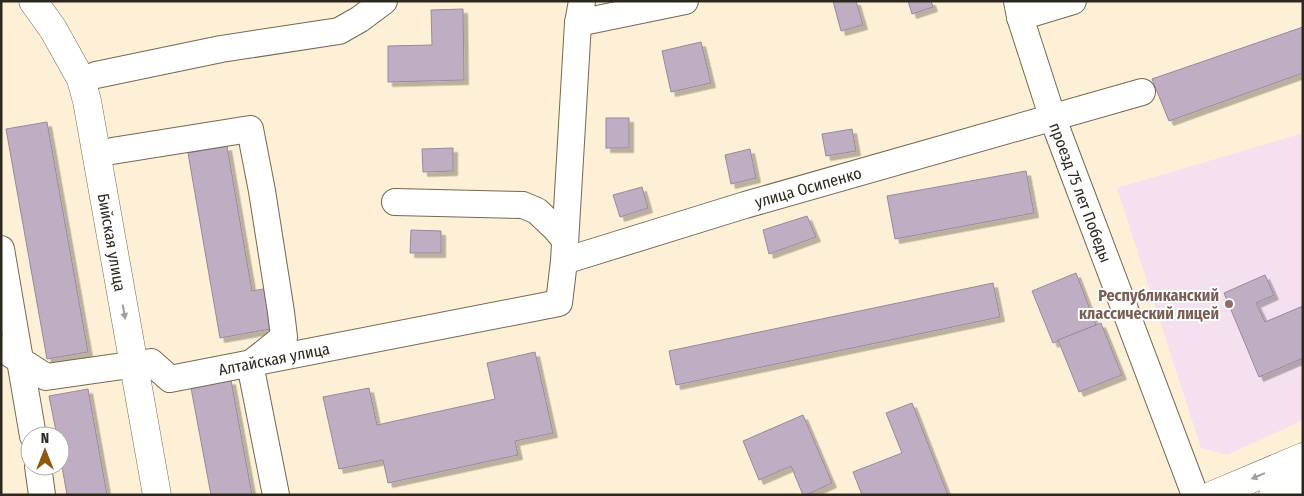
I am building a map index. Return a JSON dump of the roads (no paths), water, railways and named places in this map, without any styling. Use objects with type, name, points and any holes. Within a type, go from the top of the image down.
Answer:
[{"type":"main road","name":"Бийская улица","points":[[33,1],[53,29],[81,79],[142,363],[175,495]]},
{"type":"main road","name":"Бийская улица","points":[[52,1],[83,46],[96,75],[102,97],[112,151],[142,363],[157,495]]},
{"type":"main road","points":[[1213,495],[1303,457]]},
{"type":"main road","points":[[1273,495],[1303,482]]},
{"type":"street","points":[[96,75],[221,48],[339,31],[360,19],[384,1]]},
{"type":"street","points":[[564,250],[580,12],[685,1]]},
{"type":"street","points":[[1018,9],[1073,1]]},
{"type":"street","name":"проезд 75 лет Победы","points":[[1018,9],[1053,118],[1195,495]]},
{"type":"street","name":"улица Осипенко","points":[[564,250],[744,205],[1142,92]]},
{"type":"street","points":[[112,151],[250,129],[262,191],[284,337],[250,364],[276,495]]},
{"type":"street","points":[[395,202],[523,205],[537,211],[555,228],[564,250]]},
{"type":"street","points":[[1,249],[10,354],[29,426]]},
{"type":"street","name":"Алтайская улица","points":[[142,363],[170,379],[559,303],[564,250]]},
{"type":"street","points":[[10,354],[46,376],[142,363]]},
{"type":"street","points":[[39,476],[42,495]]},
{"type":"place","name":"Республиканский классический лицей","points":[[1229,304]]}]
